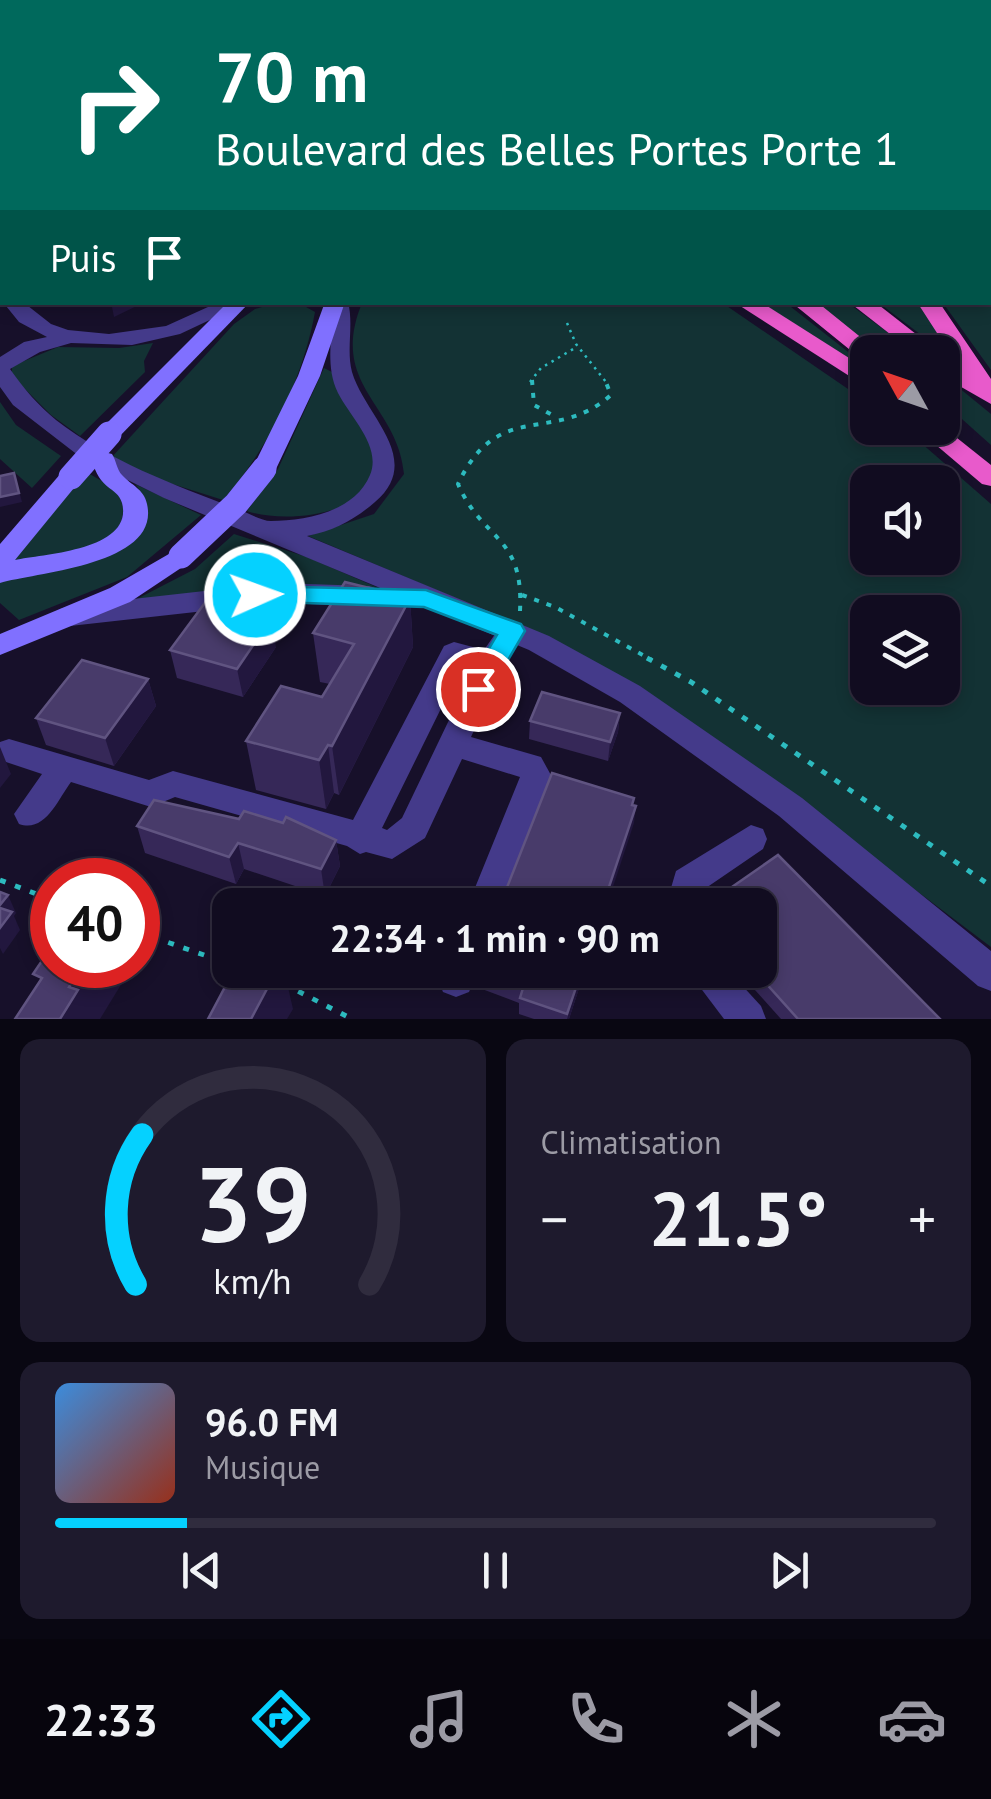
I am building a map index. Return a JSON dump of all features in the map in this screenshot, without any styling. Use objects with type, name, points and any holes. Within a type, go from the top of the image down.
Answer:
[{"type":"highway","points":[[750,305],[850,369]]},
{"type":"highway","points":[[806,305],[850,339]]},
{"type":"highway","points":[[864,305],[904,335]]},
{"type":"highway","points":[[930,305],[991,398]]},
{"type":"highway","points":[[960,376],[991,398]]},
{"type":"highway","points":[[960,430],[991,457]]},
{"type":"highway","points":[[951,445],[991,478]]},
{"type":"main road","points":[[0,561],[71,477],[107,447],[236,305]]},
{"type":"main road","points":[[0,644],[120,595],[181,556],[236,504],[264,469],[303,391],[330,305]]},
{"type":"main road","points":[[0,574],[34,563],[94,555],[128,531],[136,506],[128,491],[108,477],[107,447]]},
{"type":"street","points":[[15,305],[30,322],[68,338]]},
{"type":"street","points":[[231,305],[150,336],[68,338],[32,348],[0,369],[9,390],[33,413],[254,524],[426,598],[514,628],[574,661],[740,770],[867,868],[991,974]]},
{"type":"street","points":[[254,524],[304,529],[321,526],[364,498],[384,472],[383,446],[341,374],[339,338],[343,317],[330,305]]},
{"type":"street","points":[[70,616],[275,592],[426,598]]},
{"type":"street","points":[[8,751],[151,794],[173,784],[360,840],[392,845],[408,837],[490,662],[514,628]]},
{"type":"street","points":[[360,840],[454,653],[490,662]]},
{"type":"street","points":[[453,744],[530,766],[536,777],[492,888]]},
{"type":"street","points":[[30,814],[64,768]]},
{"type":"street","points":[[687,888],[688,882],[751,839]]},
{"type":"street","points":[[721,988],[748,1019]]},
{"type":"path","points":[[514,628],[522,594],[519,562],[462,497],[458,484],[463,468],[504,430],[600,410],[611,395],[608,382],[575,348],[566,323]]},
{"type":"path","points":[[557,418],[534,405],[530,383],[540,368],[575,348]]},
{"type":"path","points":[[522,594],[691,682],[991,886]]},
{"type":"path","points":[[0,880],[30,892]]},
{"type":"path","points":[[160,940],[212,958]]},
{"type":"path","points":[[292,988],[352,1019]]},
{"type":"green space","points":[[303,305],[315,312],[302,362],[281,412],[255,459],[223,500],[144,475],[111,458],[234,324],[255,309]]},
{"type":"green space","points":[[361,305],[725,305],[850,390],[850,445],[923,445],[946,465],[850,465],[850,575],[960,575],[960,477],[991,504],[991,947],[717,740],[553,639],[308,536],[374,514],[404,474],[390,429],[359,375],[353,355],[354,331]]},
{"type":"green space","points":[[761,305],[789,305],[850,353],[850,362]]},
{"type":"green space","points":[[818,305],[851,305],[891,335],[857,335]]},
{"type":"green space","points":[[882,305],[920,305],[940,335],[921,335]]},
{"type":"green space","points":[[944,305],[991,305],[991,370]]},
{"type":"green space","points":[[153,343],[144,361],[145,372],[80,436],[51,415],[12,376],[12,366],[58,347],[119,348]]},
{"type":"green space","points":[[324,368],[334,373],[371,437],[377,456],[375,476],[365,491],[329,511],[285,517],[247,511],[278,469]]},
{"type":"green space","points":[[960,389],[991,414],[991,445],[960,417]]},
{"type":"green space","points":[[0,402],[16,425],[61,456],[32,488],[0,459]]},
{"type":"green space","points":[[88,473],[120,498],[123,511],[119,526],[93,545],[2,563]]},
{"type":"green space","points":[[135,484],[201,515],[127,577],[19,620],[0,603],[0,583],[18,573],[136,539],[146,511],[144,498]]},
{"type":"green space","points":[[234,534],[307,557],[390,593],[283,588],[129,603],[195,569]]},
{"type":"building","points":[[14,473],[19,493],[0,497],[0,476]]},
{"type":"building","points":[[345,582],[410,598],[332,746],[328,745],[319,760],[246,741],[281,686],[322,697],[354,644],[313,633]]},
{"type":"building","points":[[207,600],[271,619],[237,669],[170,650]]},
{"type":"building","points":[[82,660],[148,679],[105,738],[36,718]]},
{"type":"building","points":[[542,692],[620,713],[610,742],[530,721]]},
{"type":"building","points":[[552,773],[634,798],[632,805],[636,806],[609,888],[507,888]]},
{"type":"building","points":[[154,800],[239,819],[244,811],[283,823],[286,817],[336,840],[321,869],[238,843],[229,857],[137,826]]},
{"type":"building","points":[[778,855],[940,1019],[798,1019],[770,988],[777,988],[777,888],[730,888]]},
{"type":"building","points":[[0,908],[12,912],[0,928]]},
{"type":"building","points":[[35,988],[78,990],[60,1019],[15,1019]]},
{"type":"building","points":[[224,988],[267,988],[251,1019],[208,1019]]},
{"type":"building","points":[[523,988],[576,988],[567,1014],[520,998]]},
{"type":"route","points":[[255,595],[295,592],[416,601],[426,598],[512,631],[490,662],[478,689]]}]
